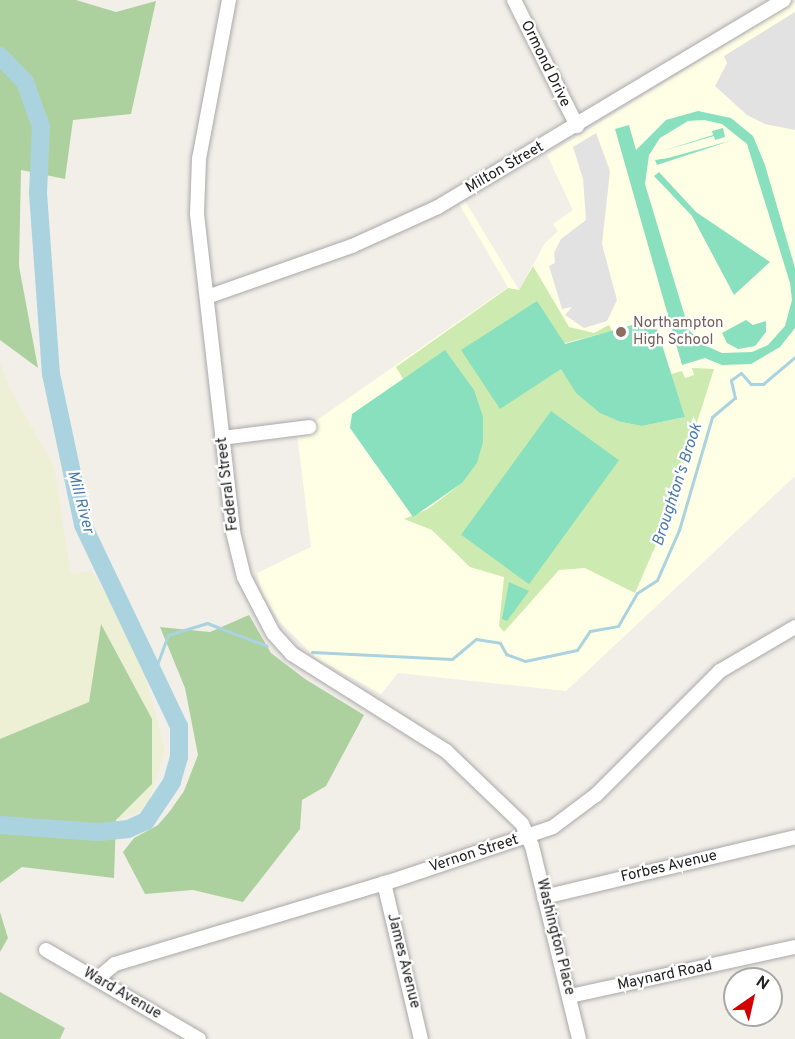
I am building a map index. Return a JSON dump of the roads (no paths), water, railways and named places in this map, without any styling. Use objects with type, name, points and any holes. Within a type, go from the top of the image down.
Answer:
[{"type":"street","name":"Federal Street","points":[[229,0],[197,175],[197,213],[237,555],[273,633],[314,671],[446,751],[522,824],[528,837]]},
{"type":"street","name":"Ormond Drive","points":[[514,0],[577,126]]},
{"type":"street","name":"Milton Street","points":[[207,297],[401,225],[577,126],[784,0]]},
{"type":"street","points":[[222,438],[309,427]]},
{"type":"street","name":"Vernon Street","points":[[97,979],[115,964],[528,837],[570,818],[720,671],[795,627]]},
{"type":"street","name":"Washington Place","points":[[528,837],[579,1039]]},
{"type":"street","name":"Forbes Avenue","points":[[544,897],[795,837]]},
{"type":"street","name":"James Avenue","points":[[384,883],[422,1039]]},
{"type":"street","name":"Maynard Road","points":[[570,996],[795,947]]},
{"type":"street","name":"Ward Avenue","points":[[46,950],[199,1039]]},
{"type":"waterway","name":"Mill River","points":[[0,56],[25,82],[41,127],[38,193],[51,374],[83,525],[179,726],[179,757],[172,782],[146,821],[128,829],[97,832],[0,825]]},
{"type":"waterway","name":"Broughton's Brook","points":[[312,652],[452,659],[476,639],[500,643],[506,654],[525,661],[577,650],[590,631],[618,626],[637,593],[657,580],[679,530],[712,417],[735,398],[731,380],[741,373],[751,384],[763,384],[795,357]]},
{"type":"waterway","name":"Broughton's Brook","points":[[154,673],[168,635],[207,623],[267,646]]},
{"type":"place","name":"Northampton High School","points":[[621,332]]}]
